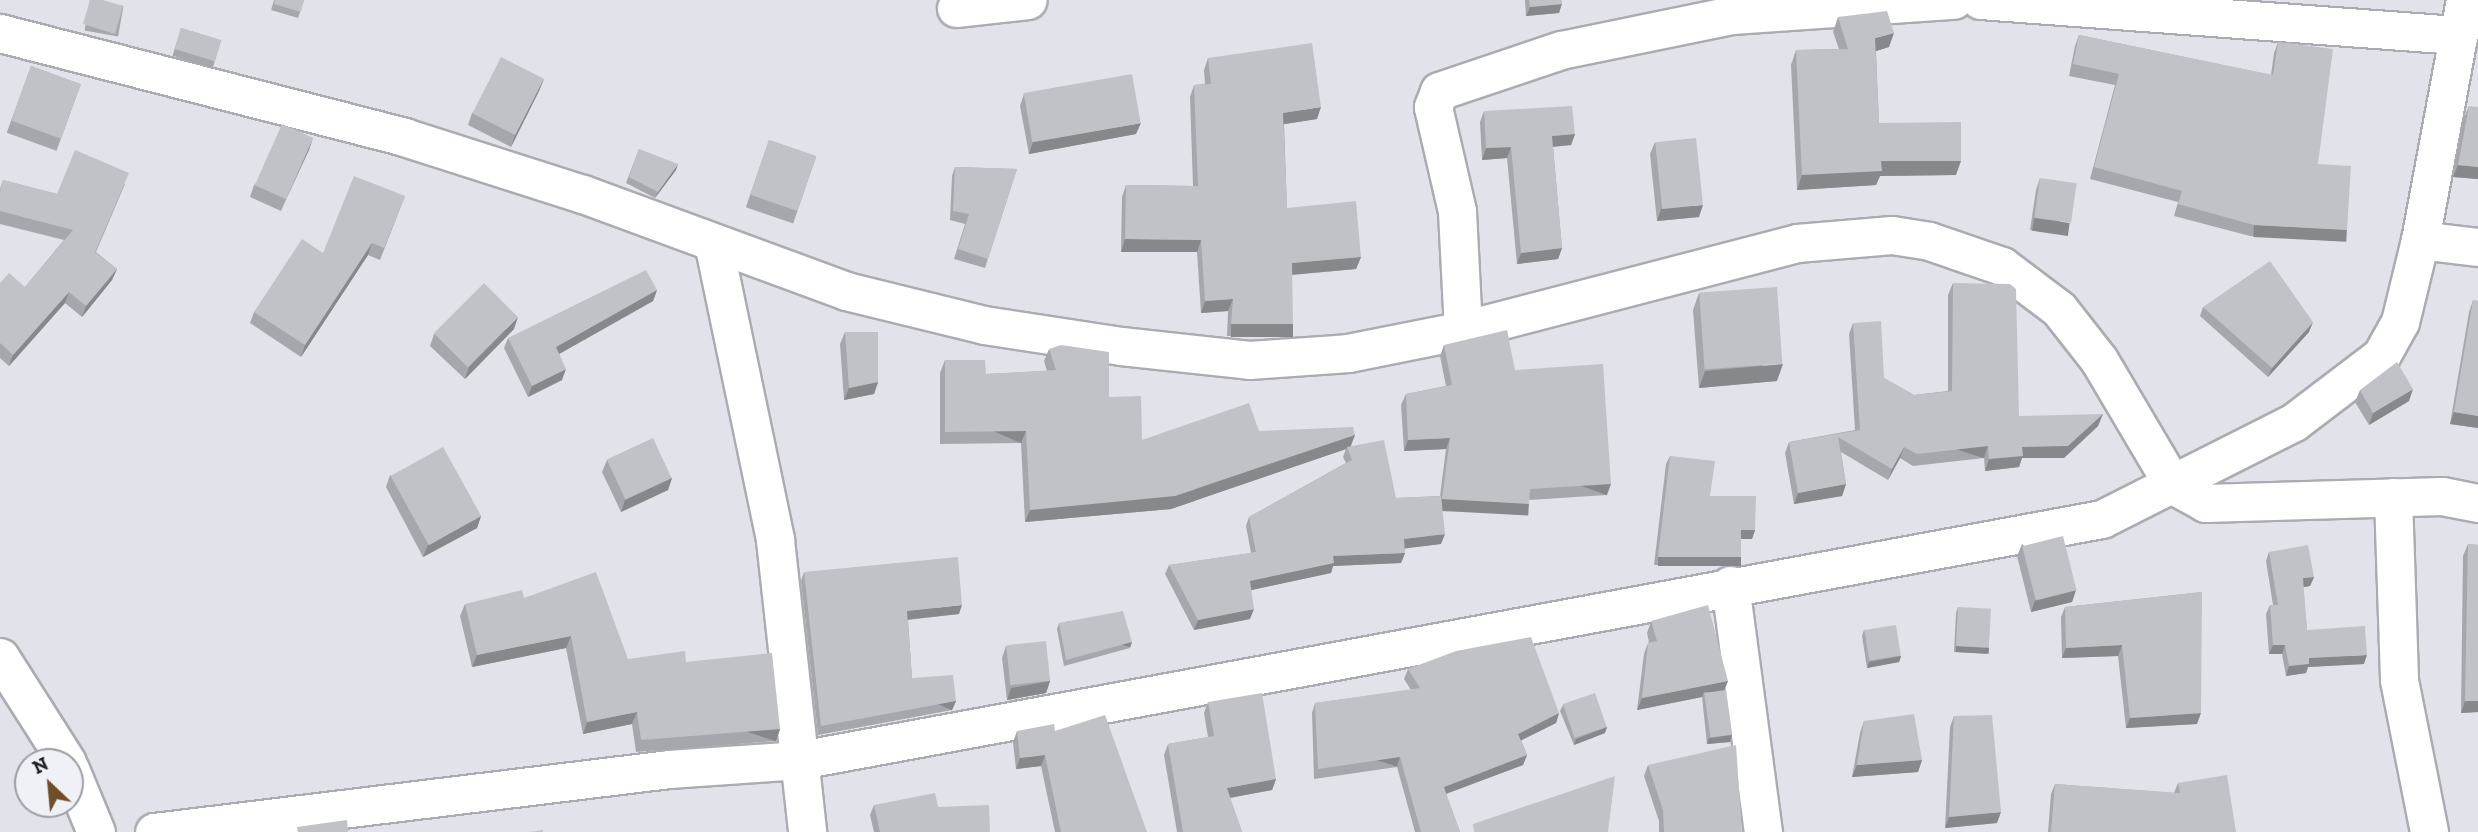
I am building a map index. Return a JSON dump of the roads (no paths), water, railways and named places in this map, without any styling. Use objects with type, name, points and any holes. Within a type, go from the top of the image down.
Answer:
[{"type":"street","points":[[956,8],[1028,0]]},
{"type":"street","points":[[1463,330],[1457,211],[1433,107],[1439,91],[1561,50],[1732,15],[1953,0]]},
{"type":"street","points":[[154,832],[669,769],[800,760],[1730,584],[2102,519],[2174,485],[2294,422],[2355,382],[2381,356],[2400,322],[2420,240],[2462,17],[1980,0]]},
{"type":"street","points":[[0,33],[404,137],[583,194],[714,247],[846,291],[972,322],[1121,346],[1249,360],[1348,353],[1463,330],[1797,243],[1892,235],[1928,241],[2002,266],[2059,309],[2099,360],[2174,485],[2205,502],[2248,506],[2393,498],[2478,503]]},
{"type":"street","points":[[2420,240],[2478,247]]},
{"type":"street","points":[[714,247],[775,540],[807,832]]},
{"type":"street","points":[[2393,498],[2399,680],[2429,832]]},
{"type":"street","points":[[1730,584],[1763,832]]},
{"type":"street","points":[[0,657],[57,748]]},
{"type":"street","points":[[84,803],[96,832]]}]
